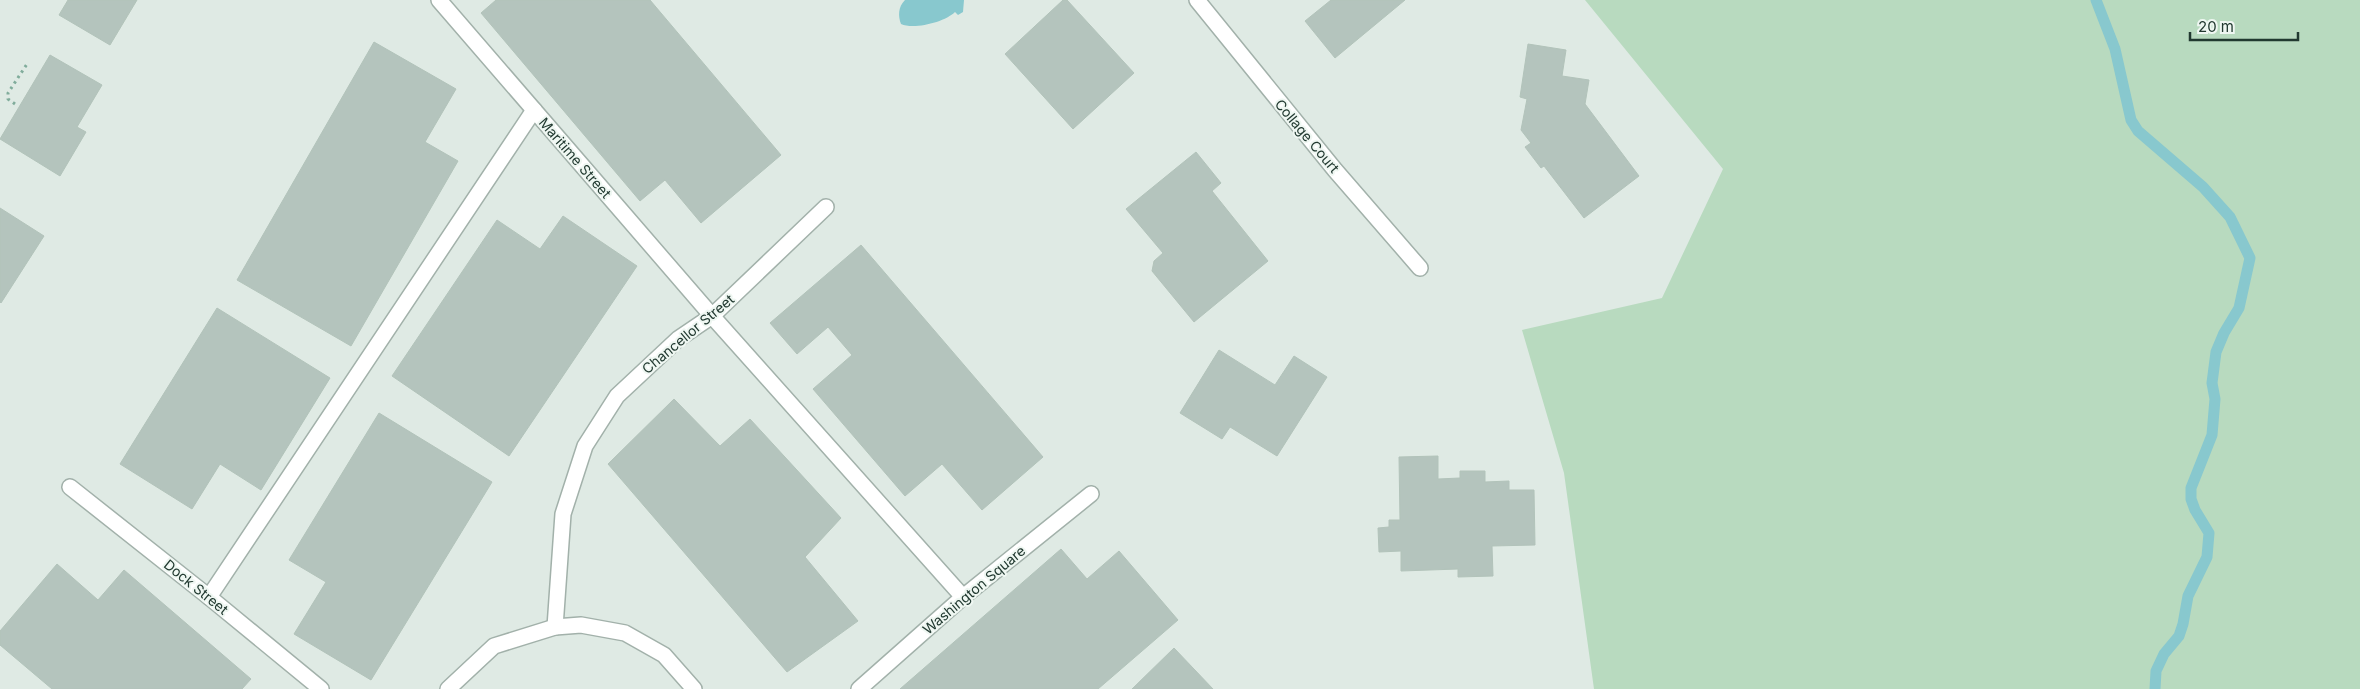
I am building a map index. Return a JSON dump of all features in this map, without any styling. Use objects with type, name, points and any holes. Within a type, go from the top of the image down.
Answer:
[{"type":"street","name":"Maritime Street","points":[[439,0],[712,316],[963,597]]},
{"type":"street","name":"Collage Court","points":[[1197,0],[1335,170],[1420,268]]},
{"type":"street","points":[[209,597],[534,110]]},
{"type":"street","name":"Chancellor Street","points":[[555,627],[562,514],[585,446],[617,396],[678,339],[712,316],[826,207]]},
{"type":"street","name":"Dock Street","points":[[70,487],[321,689]]},
{"type":"street","name":"Washington Square","points":[[859,689],[963,597],[1091,494]]},
{"type":"street","points":[[448,689],[494,646],[555,627],[582,624],[625,633],[664,655],[694,689]]},
{"type":"path","points":[[15,104],[8,99],[8,93],[27,64]]},
{"type":"green space","points":[[1585,0],[2360,0],[2360,689],[1594,689],[1564,473],[1522,330],[1662,298],[1723,169]]},
{"type":"water","points":[[905,0],[964,0],[963,12],[958,15],[955,12],[944,19],[929,24],[907,26],[901,24],[899,15]]},
{"type":"building","points":[[68,0],[137,0],[110,45],[59,15]]},
{"type":"building","points":[[496,0],[650,0],[781,155],[701,223],[665,180],[640,201],[481,13]]},
{"type":"building","points":[[1063,0],[1067,0],[1134,73],[1073,129],[1005,54]]},
{"type":"building","points":[[1331,0],[1405,0],[1335,58],[1305,21]]},
{"type":"building","points":[[374,42],[456,89],[425,142],[458,161],[351,346],[237,280]]},
{"type":"building","points":[[1528,44],[1566,50],[1562,76],[1589,80],[1585,104],[1639,176],[1584,218],[1544,166],[1541,168],[1525,147],[1531,143],[1521,130],[1527,99],[1520,97]]},
{"type":"building","points":[[50,55],[102,85],[77,127],[86,132],[60,176],[0,139]]},
{"type":"building","points":[[1196,152],[1221,183],[1212,191],[1268,261],[1194,322],[1152,271],[1154,261],[1163,253],[1126,209]]},
{"type":"building","points":[[0,208],[44,236],[1,303],[0,302]]},
{"type":"building","points":[[563,216],[637,266],[509,456],[392,376],[497,220],[540,249]]},
{"type":"building","points":[[861,245],[1043,457],[982,510],[942,464],[905,496],[813,389],[852,355],[828,327],[797,354],[770,323]]},
{"type":"building","points":[[217,308],[330,378],[261,490],[220,464],[192,509],[120,464]]},
{"type":"building","points":[[1219,350],[1275,385],[1294,356],[1327,377],[1277,456],[1230,427],[1222,439],[1180,413]]},
{"type":"building","points":[[674,399],[720,446],[750,419],[841,518],[805,557],[858,621],[787,672],[608,464]]},
{"type":"building","points":[[379,413],[492,482],[371,680],[294,634],[326,582],[289,560]]},
{"type":"building","points":[[1438,456],[1438,479],[1460,478],[1460,471],[1485,471],[1485,482],[1509,481],[1509,490],[1534,490],[1535,545],[1492,546],[1493,576],[1458,577],[1458,569],[1401,571],[1401,551],[1379,552],[1378,528],[1389,527],[1389,520],[1400,520],[1399,457]]},
{"type":"building","points":[[1061,549],[1087,579],[1119,551],[1178,620],[1098,689],[900,689]]},
{"type":"building","points":[[57,564],[98,600],[124,570],[251,679],[242,689],[52,689],[0,645],[0,631]]},
{"type":"building","points":[[1174,648],[1213,689],[1132,689]]},
{"type":"waterway","points":[[2096,0],[2115,49],[2131,120],[2138,131],[2203,187],[2230,217],[2250,258],[2239,308],[2224,333],[2216,352],[2212,383],[2215,399],[2212,435],[2191,488],[2191,499],[2195,510],[2209,533],[2207,557],[2188,596],[2179,636],[2164,654],[2156,671],[2155,689]]}]
